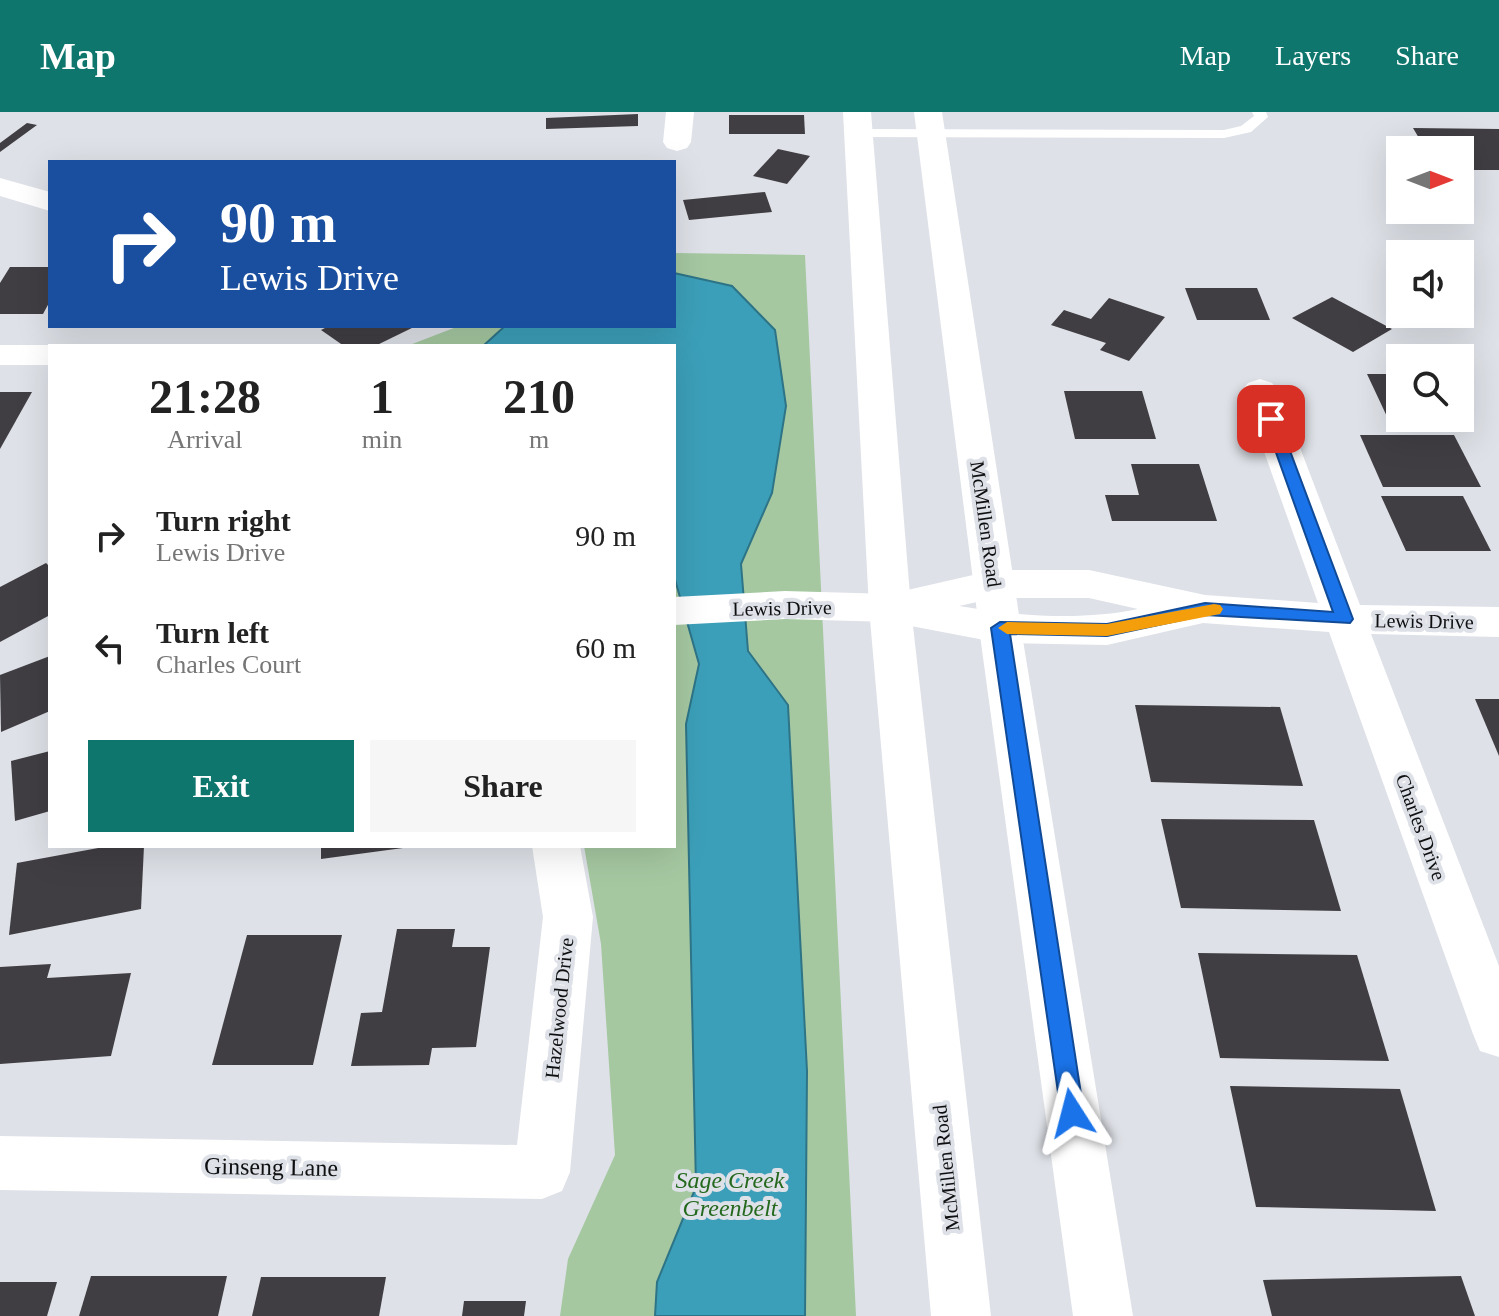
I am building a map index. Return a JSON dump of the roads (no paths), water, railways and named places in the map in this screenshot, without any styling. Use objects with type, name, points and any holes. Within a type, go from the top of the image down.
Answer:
[{"type":"main road","points":[[677,142],[680,112]]},
{"type":"main road","name":"McMillen Road","points":[[858,123],[890,608],[961,1316]]},
{"type":"main road","name":"McMillen Road","points":[[930,123],[1000,628],[1103,1316]]},
{"type":"main road","points":[[0,187],[48,201]]},
{"type":"main road","points":[[0,355],[48,355]]},
{"type":"main road","name":"Charles Drive","points":[[1260,390],[1499,1034]]},
{"type":"main road","name":"Lewis Drive","points":[[890,608],[995,584],[1089,584],[1205,609],[1344,619],[1499,622]]},
{"type":"main road","name":"Lewis Drive","points":[[676,611],[785,605],[890,608],[1000,628],[1107,630],[1205,609]]},
{"type":"main road","name":"Hazelwood Drive","points":[[542,1172],[568,917],[556,848]]},
{"type":"main road","name":"Ginseng Lane","points":[[0,1163],[542,1172]]},
{"type":"lane","points":[[858,123],[1224,134],[1246,129],[1261,117],[1259,112]]},
{"type":"water","points":[[676,273],[732,286],[775,330],[786,406],[772,493],[741,564],[748,651],[788,705],[807,1071],[805,1316],[655,1316],[657,1282],[696,1187],[686,724],[699,664],[676,583],[676,344],[485,344],[503,328],[676,328]]},
{"type":"park label","name":"Sage Creek Greenbelt","points":[[730,1194]]}]
